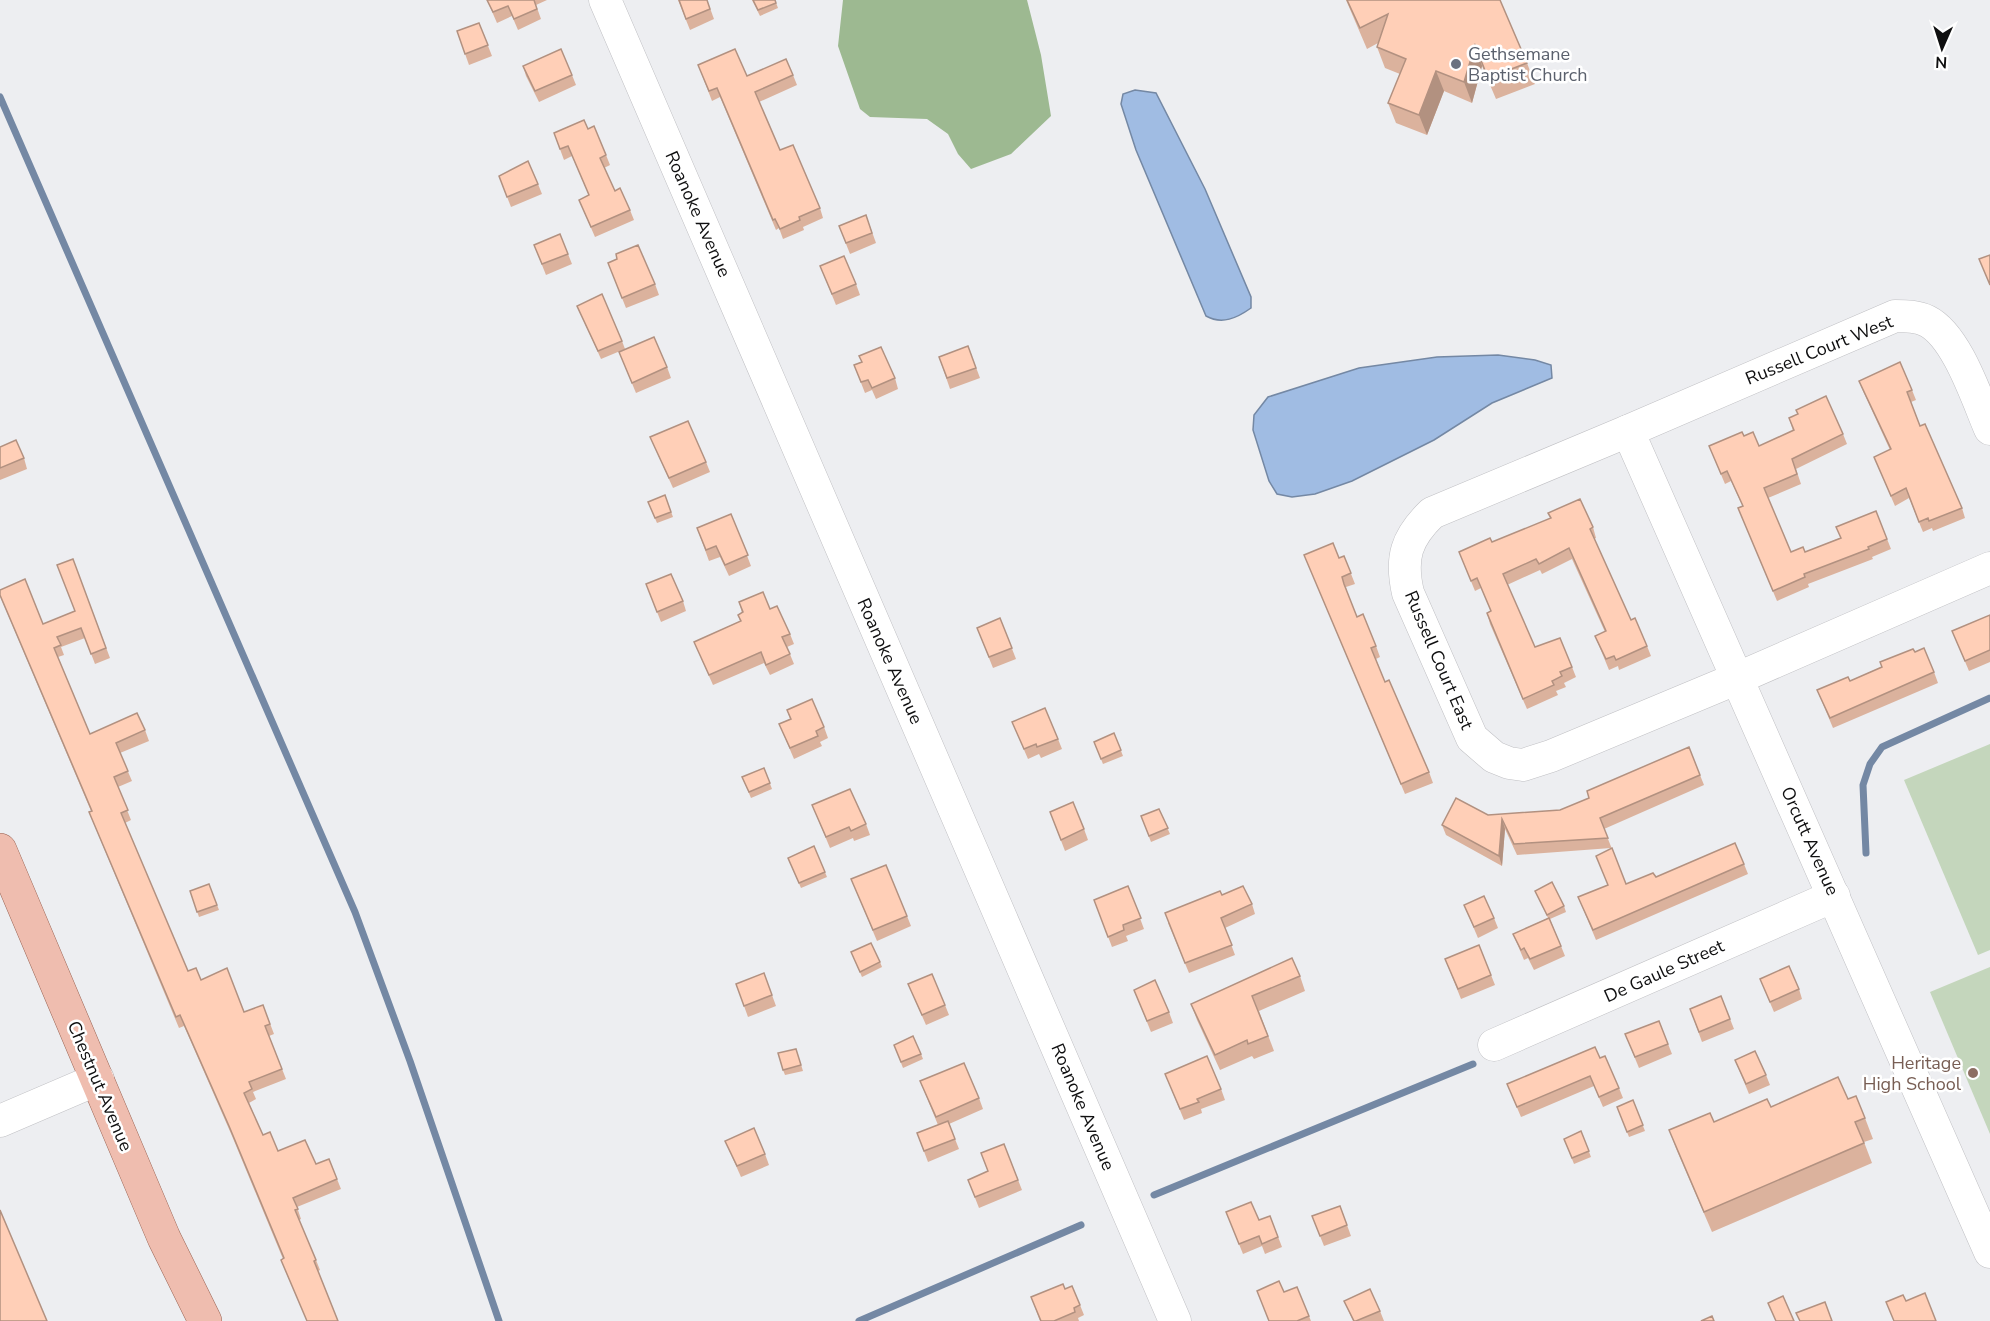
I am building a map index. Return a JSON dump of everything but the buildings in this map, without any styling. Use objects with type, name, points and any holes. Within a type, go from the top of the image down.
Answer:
[{"type":"main road","name":"Chestnut Avenue","points":[[0,850],[164,1238],[205,1321]]},
{"type":"street","name":"Roanoke Avenue","points":[[605,0],[1175,1321]]},
{"type":"street","name":"Russell Court West","points":[[1628,431],[1895,316],[1911,316],[1926,320],[1940,329],[1950,342],[1990,429]]},
{"type":"street","name":"Russell Court East","points":[[1628,431],[1432,513],[1418,526],[1410,538],[1405,556],[1404,575],[1408,593],[1472,738],[1494,757],[1523,765],[1551,756],[1738,678]]},
{"type":"street","name":"Orcutt Avenue","points":[[1628,431],[1990,1252]]},
{"type":"street","points":[[1738,678],[1990,568]]},
{"type":"street","name":"De Gaule Street","points":[[1494,1045],[1834,896]]},
{"type":"street","points":[[0,1121],[98,1079]]},
{"type":"green space","points":[[843,0],[1027,0],[1041,55],[1051,116],[1011,154],[971,169],[958,154],[948,134],[927,119],[870,117],[860,109],[838,46]]},
{"type":"green space","points":[[1990,744],[1990,950],[1978,955],[1904,780]]},
{"type":"green space","name":"Heritage High School","points":[[1990,967],[1990,1134],[1930,992]]},
{"type":"water","points":[[1135,90],[1156,93],[1205,189],[1251,297],[1251,308],[1240,315],[1224,320],[1206,316],[1136,150],[1121,104],[1123,94]]},
{"type":"water","points":[[1498,355],[1535,360],[1551,365],[1552,378],[1492,403],[1434,440],[1352,481],[1315,494],[1292,497],[1277,494],[1269,481],[1253,430],[1254,415],[1268,397],[1359,368],[1437,357]]},
{"type":"waterway","points":[[0,97],[355,912],[410,1061],[499,1321]]},
{"type":"waterway","points":[[1866,853],[1863,785],[1870,764],[1882,747],[1990,698]]},
{"type":"waterway","points":[[1154,1195],[1473,1064]]},
{"type":"waterway","points":[[859,1321],[1081,1225]]},
{"type":"place","name":"Gethsemane Baptist Church","points":[[1456,64]]},
{"type":"place","name":"Heritage High School","points":[[1973,1073]]}]
